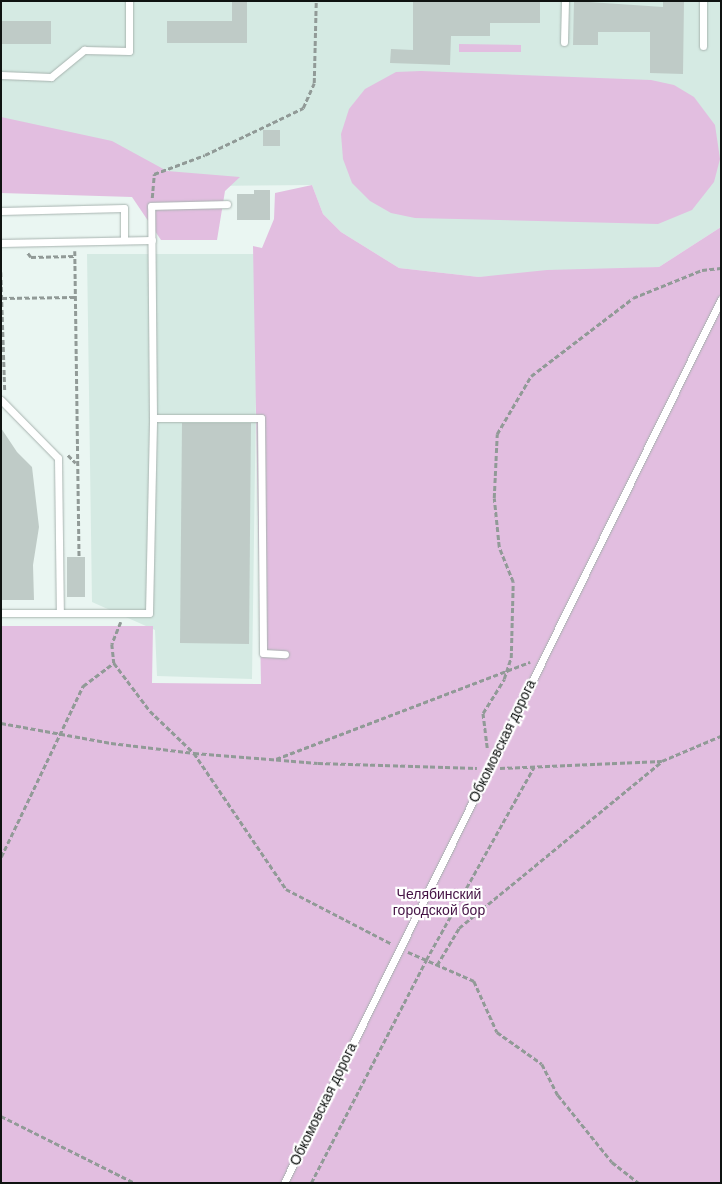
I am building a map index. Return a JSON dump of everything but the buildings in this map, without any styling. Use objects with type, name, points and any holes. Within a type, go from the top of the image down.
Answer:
[{"type":"lane","points":[[1,75],[51,77],[84,50],[129,51],[129,1]]},
{"type":"lane","points":[[564,1],[564,42]]},
{"type":"lane","points":[[702,46],[703,1]]},
{"type":"lane","points":[[1,613],[149,613],[153,418],[151,206],[228,204]]},
{"type":"lane","points":[[1,211],[124,208],[124,240]]},
{"type":"lane","points":[[1,243],[152,240]]},
{"type":"lane","name":"Обкомовская дорога","points":[[284,1183],[398,947],[489,768],[721,299]]},
{"type":"lane","points":[[1,400],[58,458],[60,613]]},
{"type":"lane","points":[[153,418],[261,418],[263,653],[284,654]]},
{"type":"path","points":[[151,206],[154,174],[214,151],[303,108],[314,83],[316,1]]},
{"type":"path","points":[[74,242],[79,556]]},
{"type":"path","points":[[19,252],[28,252],[31,257],[75,256]]},
{"type":"path","points":[[489,768],[483,713],[508,669],[511,658],[513,582],[499,547],[494,498],[496,434],[531,376],[633,298],[702,270],[721,268]]},
{"type":"path","points":[[1,272],[3,386],[9,397]]},
{"type":"path","points":[[2,298],[76,297]]},
{"type":"path","points":[[64,451],[77,464]]},
{"type":"path","points":[[126,612],[112,644],[114,663],[150,711],[194,753],[286,889],[398,947],[474,981],[497,1032],[542,1064],[558,1095],[612,1162],[639,1183]]},
{"type":"path","points":[[275,760],[508,669],[544,657]]},
{"type":"path","points":[[1,857],[59,732],[83,686],[114,663]]},
{"type":"path","points":[[1,722],[111,743],[275,760],[489,768],[662,761]]},
{"type":"path","points":[[437,965],[459,928],[662,761],[721,736]]},
{"type":"path","points":[[311,1183],[426,960],[534,767]]},
{"type":"path","points":[[1,1111],[6,1118]]},
{"type":"path","points":[[1,1116],[135,1183]]},
{"type":"shaded area","points":[[1,1],[721,1],[721,227],[659,267],[479,277],[399,268],[341,232],[323,214],[312,185],[1,188]]},
{"type":"shaded area","points":[[87,254],[258,254],[252,679],[157,676],[155,630],[92,602]]},
{"type":"green space","points":[[459,44],[521,45],[521,52],[459,52]]},
{"type":"green space","points":[[421,71],[651,80],[674,85],[694,97],[715,125],[720,159],[714,182],[692,210],[658,224],[415,218],[391,213],[370,201],[352,183],[343,159],[341,134],[349,109],[365,89],[396,72]]},
{"type":"green space","points":[[1,117],[112,141],[167,171],[240,177],[225,191],[217,240],[161,240],[132,197],[1,193]]},
{"type":"green space","name":"Челябинский городской бор","points":[[312,185],[323,214],[341,232],[399,268],[479,277],[547,270],[659,267],[721,227],[721,1183],[1,1183],[1,626],[153,626],[152,683],[261,684],[253,246],[262,248],[274,219],[275,193]]}]
